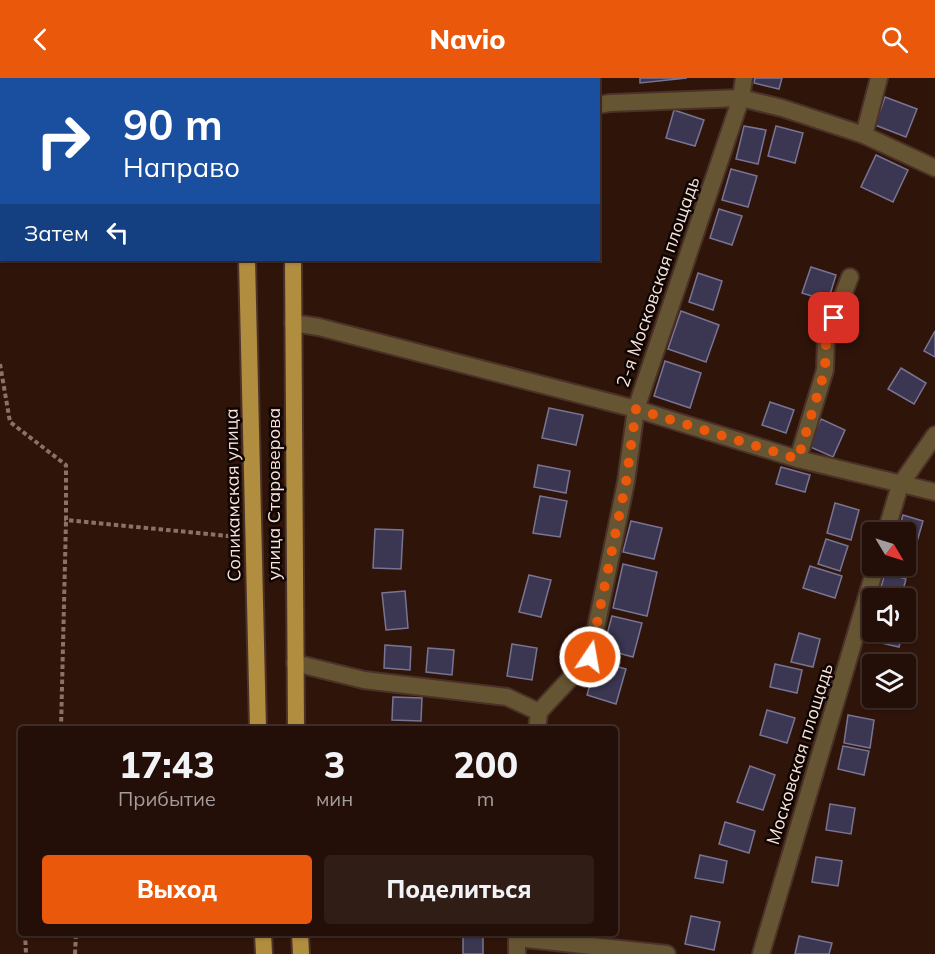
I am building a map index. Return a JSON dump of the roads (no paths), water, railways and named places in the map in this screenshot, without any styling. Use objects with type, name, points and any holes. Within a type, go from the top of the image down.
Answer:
[{"type":"main road","name":"Соликамская улица","points":[[247,261],[258,726]]},
{"type":"main road","name":"улица Староверова","points":[[293,261],[296,726]]},
{"type":"main road","points":[[263,936],[264,954]]},
{"type":"main road","points":[[300,936],[301,954]]},
{"type":"street","name":"2-я Московская площадь","points":[[539,712],[590,657],[626,482],[636,409],[741,98],[744,78]]},
{"type":"street","points":[[864,135],[879,78]]},
{"type":"street","points":[[600,105],[741,98],[782,108],[864,135],[935,168]]},
{"type":"street","points":[[798,459],[825,370],[826,339],[850,277]]},
{"type":"street","points":[[293,323],[330,330],[636,409],[798,459],[935,492]]},
{"type":"street","points":[[889,522],[900,485],[935,435]]},
{"type":"street","name":"Московская площадь","points":[[761,954],[873,576]]},
{"type":"street","points":[[295,663],[364,680],[507,697],[539,712],[537,726]]},
{"type":"street","points":[[517,942],[667,954]]}]
